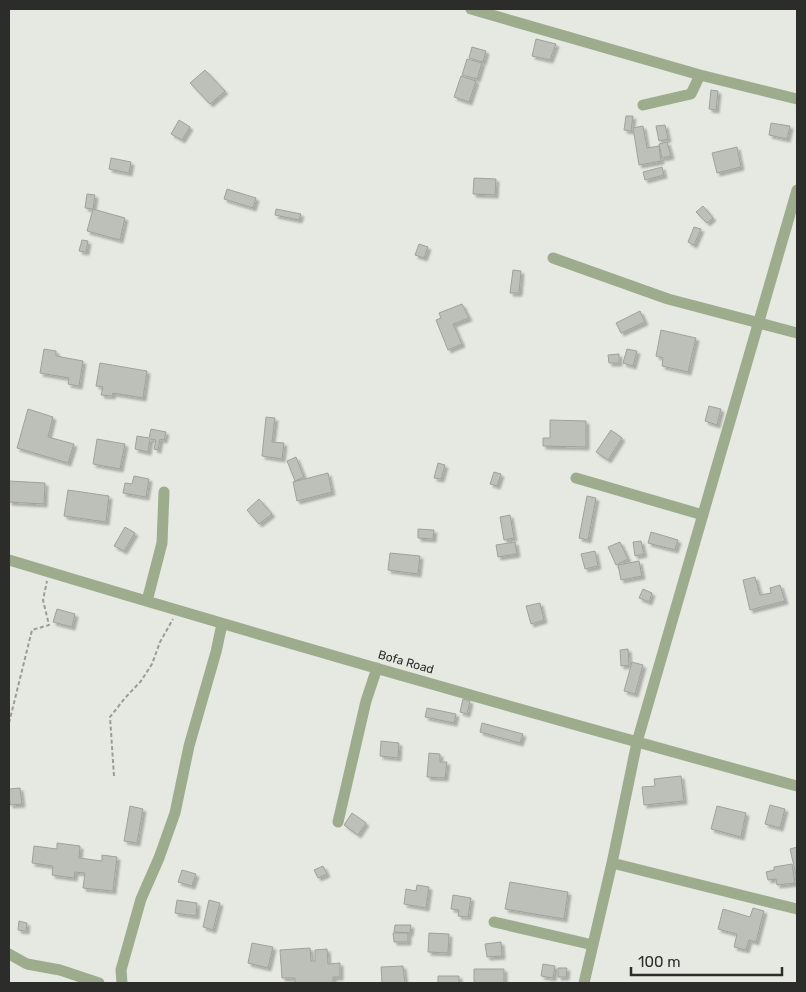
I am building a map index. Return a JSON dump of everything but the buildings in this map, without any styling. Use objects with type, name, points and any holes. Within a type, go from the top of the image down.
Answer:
[{"type":"street","points":[[471,9],[700,75],[797,100]]},
{"type":"street","points":[[643,105],[691,94],[700,75]]},
{"type":"street","points":[[584,983],[612,863],[637,742],[797,190]]},
{"type":"street","points":[[553,258],[668,299],[797,334]]},
{"type":"street","points":[[576,478],[703,515]]},
{"type":"street","points":[[147,602],[162,542],[164,492]]},
{"type":"street","name":"Bofa Road","points":[[9,560],[222,624],[797,786]]},
{"type":"street","points":[[122,983],[121,970],[141,899],[159,858],[175,813],[190,746],[222,624]]},
{"type":"street","points":[[338,822],[366,701],[377,668]]},
{"type":"street","points":[[612,863],[797,909]]},
{"type":"street","points":[[494,922],[593,944]]},
{"type":"street","points":[[9,954],[27,964],[60,970],[99,983]]},
{"type":"path","points":[[9,723],[32,630],[49,625],[43,600],[48,572]]},
{"type":"path","points":[[114,776],[110,717],[141,681],[152,664],[160,642],[178,611]]}]
